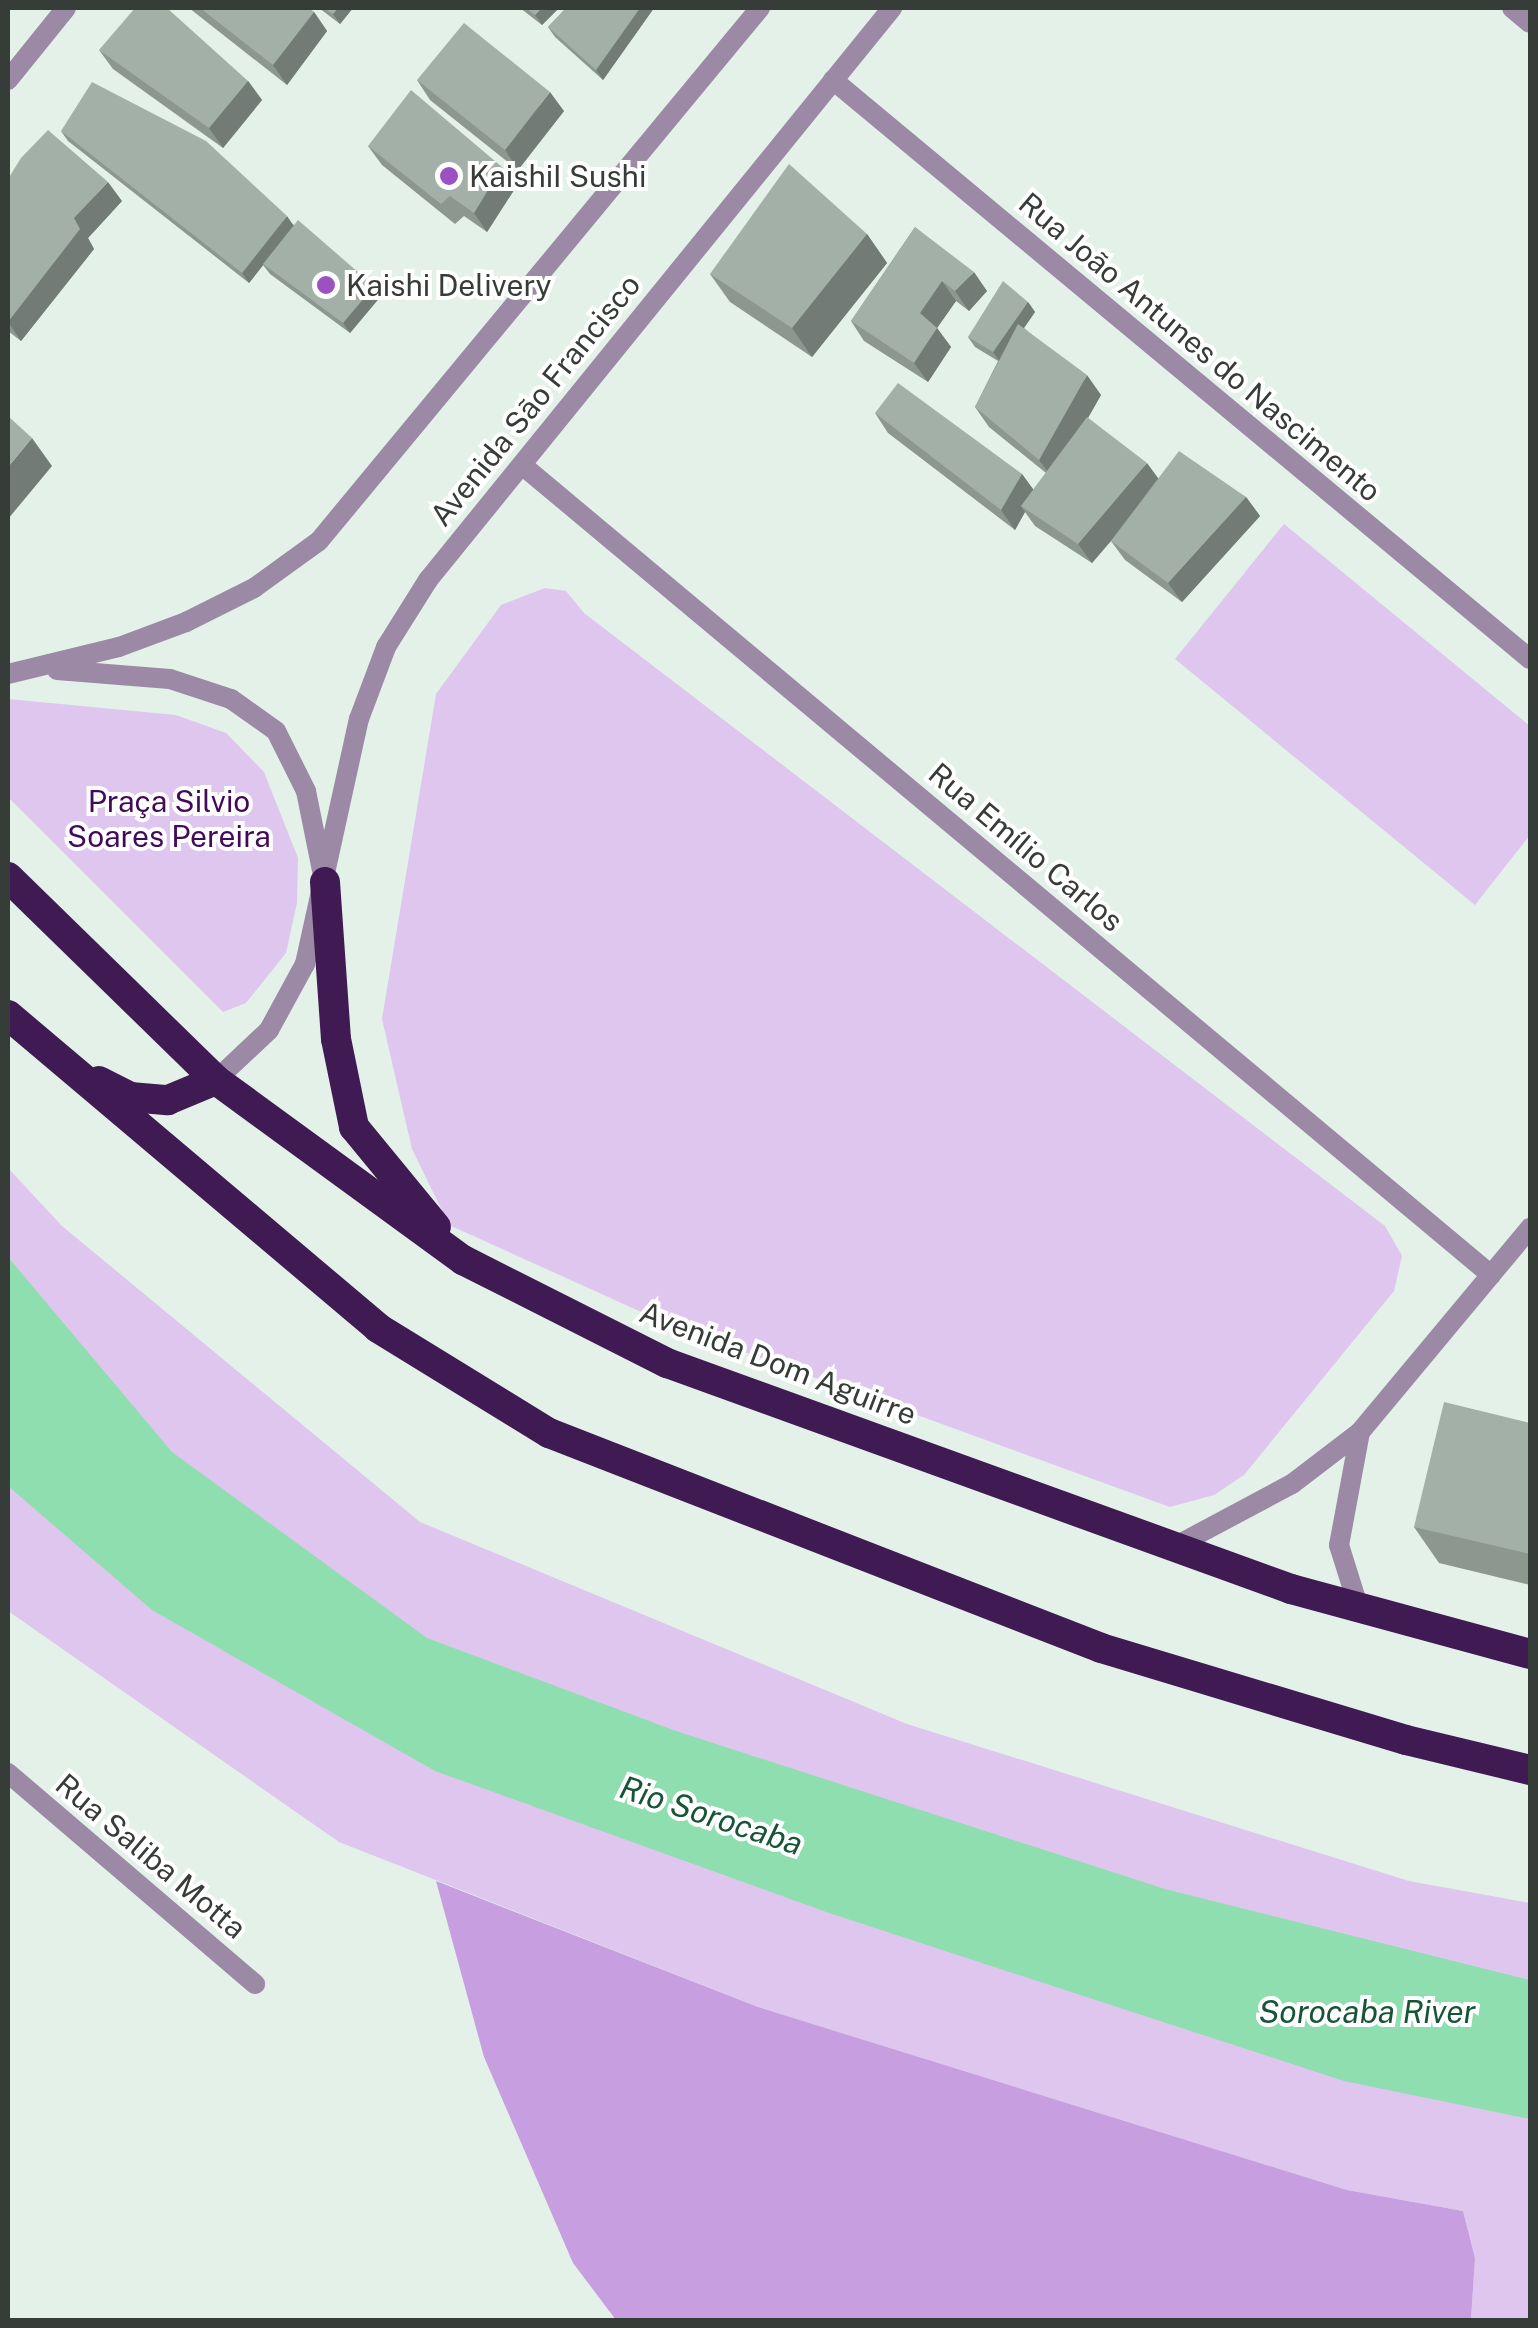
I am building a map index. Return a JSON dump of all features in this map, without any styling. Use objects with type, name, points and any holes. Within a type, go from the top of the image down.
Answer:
[{"type":"highway","name":"Avenida Dom Aguirre","points":[[8,876],[216,1080],[463,1260],[668,1363],[1172,1548],[1360,1611],[1530,1654]]},
{"type":"highway","points":[[324,882],[336,1039],[354,1127],[463,1260]]},
{"type":"highway","points":[[8,1014],[52,1057],[378,1328],[548,1432],[1101,1648],[1530,1770]]},
{"type":"highway","points":[[52,1057],[130,1097],[168,1100],[216,1080]]},
{"type":"street","points":[[8,80],[66,8]]},
{"type":"street","points":[[8,674],[41,669],[186,622],[254,588],[319,542],[760,8]]},
{"type":"street","name":"Avenida São Francisco","points":[[216,1080],[269,1030],[305,964],[359,719],[386,647],[428,580],[892,8]]},
{"type":"street","points":[[1512,8],[1530,23]]},
{"type":"street","name":"Rua João Antunes do Nascimento","points":[[833,80],[1530,659]]},
{"type":"street","name":"Rua Emílio Carlos","points":[[522,465],[1491,1275]]},
{"type":"street","points":[[41,669],[170,679],[231,699],[276,731],[306,790],[324,882]]},
{"type":"street","points":[[1172,1548],[1292,1484],[1360,1432],[1530,1228]]},
{"type":"street","points":[[1360,1432],[1339,1545],[1360,1611]]},
{"type":"street","name":"Rua Saliba Motta","points":[[8,1774],[255,1984]]},
{"type":"green space","points":[[1284,524],[1530,726],[1530,835],[1475,905],[1175,659]]},
{"type":"green space","points":[[545,588],[566,591],[584,613],[1385,1226],[1402,1256],[1394,1291],[1244,1475],[1214,1495],[1170,1507],[670,1325],[449,1225],[412,1149],[382,1019],[436,694],[501,605]]},
{"type":"green space","name":"Praça Silvio Soares Pereira","points":[[8,699],[176,715],[226,733],[264,772],[298,858],[297,903],[286,953],[246,1003],[223,1012],[8,797]]},
{"type":"green space","points":[[8,1168],[62,1226],[420,1522],[907,1724],[1409,1881],[1530,1903],[1530,2320],[1471,2320],[1475,2258],[1463,2211],[1347,2190],[758,2007],[339,1842],[8,1611]]},
{"type":"shaded area","points":[[436,1881],[758,2007],[1347,2190],[1463,2211],[1475,2258],[1471,2320],[616,2320],[573,2263],[484,2057]]},
{"type":"water","name":"Sorocaba River","points":[[8,1257],[172,1452],[427,1638],[676,1731],[1165,1889],[1530,1980],[1530,2119],[1344,2081],[832,1914],[435,1771],[152,1610],[8,1486]]},
{"type":"building","points":[[135,8],[167,8],[248,81],[209,128],[99,50]]},
{"type":"building","points":[[200,8],[308,8],[314,12],[273,65]]},
{"type":"building","points":[[566,8],[640,8],[596,70],[548,27]]},
{"type":"building","points":[[464,23],[550,92],[505,150],[417,80]]},
{"type":"building","points":[[92,82],[206,141],[287,216],[242,273],[61,131]]},
{"type":"building","name":"KaishiI Sushi","points":[[411,90],[502,167],[474,213],[450,196],[441,204],[368,146]]},
{"type":"building","points":[[48,130],[108,182],[74,218],[80,229],[8,322],[8,179],[21,158]]},
{"type":"building","points":[[789,164],[867,234],[792,328],[710,274]]},
{"type":"building","name":"Kaishi Delivery","points":[[298,220],[374,286],[343,323],[263,264]]},
{"type":"building","points":[[915,227],[974,272],[955,291],[942,281],[920,313],[937,328],[914,363],[851,321]]},
{"type":"building","points":[[1003,281],[1028,302],[993,352],[968,337]]},
{"type":"building","points":[[1018,324],[1087,375],[1039,460],[975,407]]},
{"type":"building","points":[[898,383],[1022,474],[1001,510],[875,413]]},
{"type":"building","points":[[8,416],[32,438],[8,467]]},
{"type":"building","points":[[1087,417],[1147,463],[1078,544],[1021,506]]},
{"type":"building","points":[[1179,451],[1246,497],[1168,583],[1111,541]]},
{"type":"building","points":[[1444,1402],[1530,1423],[1530,1554],[1414,1527]]},
{"type":"place","name":"KaishiI Sushi","points":[[449,176]]},
{"type":"place","name":"Kaishi Delivery","points":[[326,285]]},
{"type":"water label","name":"Rio Sorocaba","points":[[711,1816]]}]
